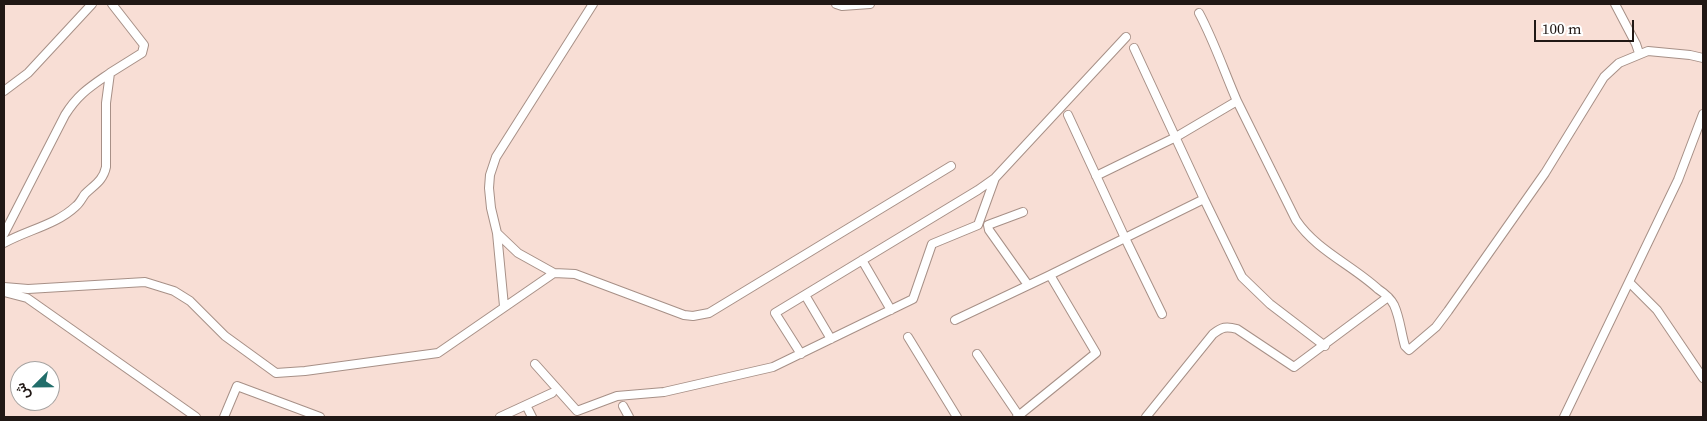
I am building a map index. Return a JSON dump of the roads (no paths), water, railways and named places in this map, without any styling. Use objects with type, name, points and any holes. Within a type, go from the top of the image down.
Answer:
[{"type":"street","points":[[4,91],[28,73],[92,4]]},
{"type":"street","points":[[4,234],[64,115],[74,101],[83,91],[142,53],[144,46],[112,4]]},
{"type":"street","points":[[504,306],[496,233],[491,208],[490,175],[496,157],[593,4]]},
{"type":"street","points":[[836,4],[842,6],[870,4]]},
{"type":"street","points":[[1615,4],[1639,53]]},
{"type":"street","points":[[1199,12],[1213,39],[1216,53],[1238,101],[1304,233],[1330,254],[1366,278],[1388,297],[1394,304],[1405,346],[1409,350],[1436,327],[1448,311],[1544,173],[1604,77],[1619,63],[1639,53],[1648,51],[1703,58]]},
{"type":"street","points":[[800,354],[775,313],[995,178],[1126,37]]},
{"type":"street","points":[[1134,48],[1242,277],[1270,304],[1324,346]]},
{"type":"street","points":[[4,243],[59,219],[78,205],[84,195],[102,178],[106,168],[106,104],[110,73]]},
{"type":"street","points":[[1096,176],[1176,137],[1238,101]]},
{"type":"street","points":[[1564,417],[1678,180],[1703,114]]},
{"type":"street","points":[[1068,115],[1162,314]]},
{"type":"street","points":[[496,233],[518,253],[554,272],[575,274],[684,315],[693,316],[709,313],[951,166]]},
{"type":"street","points":[[535,364],[576,411],[618,396],[664,392],[773,367],[913,299],[932,244],[978,225],[995,178]]},
{"type":"street","points":[[955,320],[1204,199]]},
{"type":"street","points":[[1022,212],[988,225],[988,230],[1028,285]]},
{"type":"street","points":[[862,260],[891,310]]},
{"type":"street","points":[[4,287],[28,289],[145,282],[174,291],[190,301],[225,336],[276,373],[438,353],[554,272]]},
{"type":"street","points":[[977,354],[1018,417],[1096,353],[1050,275]]},
{"type":"street","points":[[1629,282],[1657,310],[1703,378]]},
{"type":"street","points":[[4,292],[27,298],[196,417]]},
{"type":"street","points":[[805,295],[831,339]]},
{"type":"street","points":[[1146,417],[1213,334],[1222,327],[1237,329],[1294,367],[1388,297]]},
{"type":"street","points":[[908,337],[957,417]]},
{"type":"street","points":[[224,417],[237,386],[320,417]]},
{"type":"street","points":[[500,417],[552,393]]},
{"type":"street","points":[[526,405],[532,417]]},
{"type":"street","points":[[623,406],[629,417]]}]
